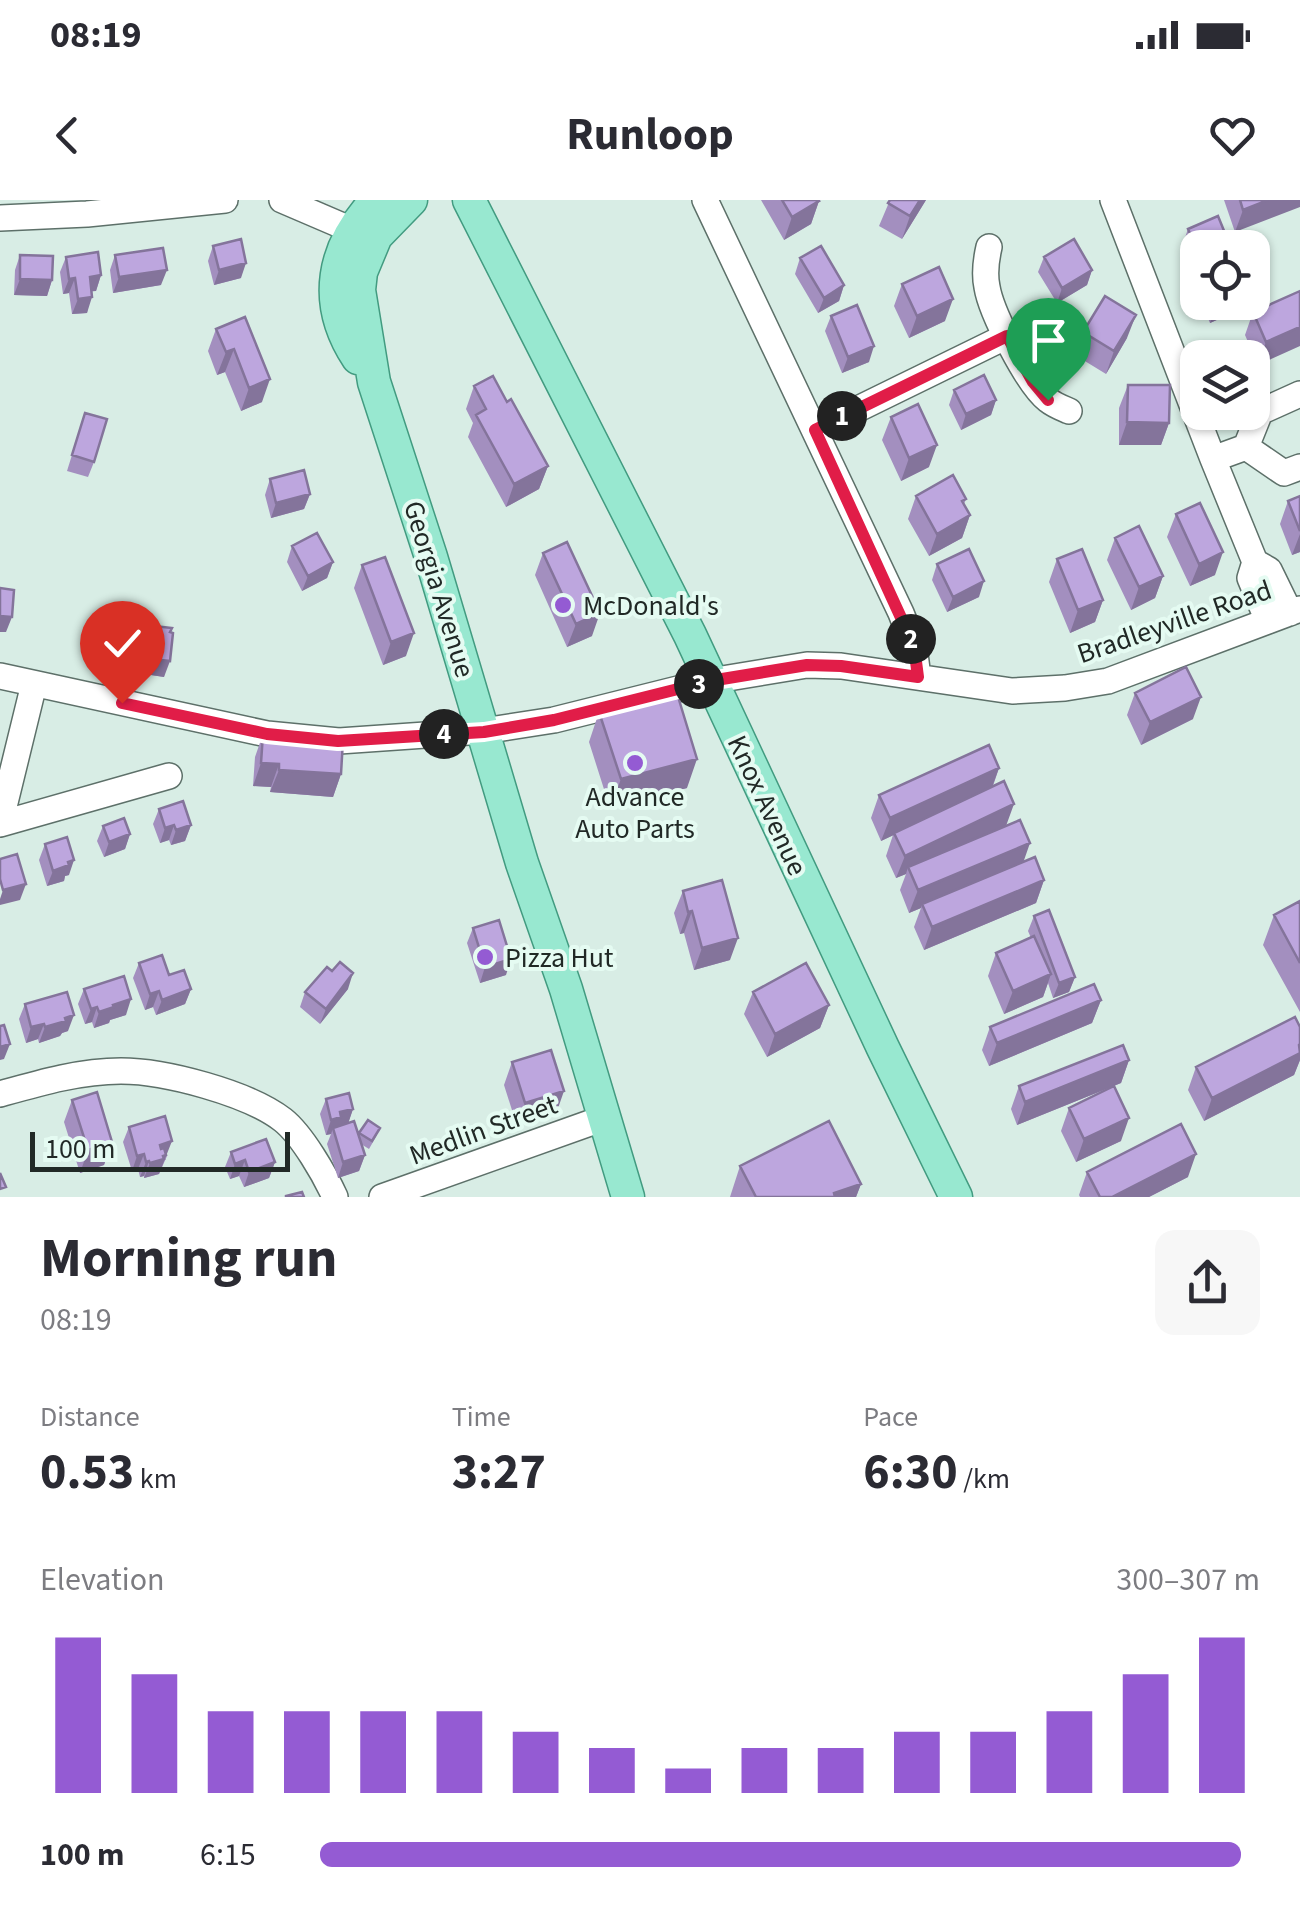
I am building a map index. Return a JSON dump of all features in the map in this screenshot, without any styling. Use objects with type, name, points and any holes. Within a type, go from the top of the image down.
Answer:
[{"type":"main road","name":"Georgia Avenue","points":[[374,382],[347,341],[334,288],[352,230],[377,200]]},
{"type":"main road","name":"Georgia Avenue","points":[[411,200],[376,236],[361,272],[358,290],[374,382],[628,1197]]},
{"type":"main road","name":"Knox Avenue","points":[[469,200],[621,498],[956,1197]]},
{"type":"street","points":[[0,218],[225,200]]},
{"type":"street","points":[[282,200],[352,230]]},
{"type":"street","points":[[705,200],[914,646],[918,677]]},
{"type":"street","points":[[1113,200],[1255,562],[1250,578],[1286,614]]},
{"type":"street","points":[[989,247],[986,287],[1007,336],[1039,391],[1069,411]]},
{"type":"street","points":[[815,430],[1007,336]]},
{"type":"street","points":[[1213,459],[1246,447],[1260,412],[1300,394]]},
{"type":"street","points":[[1246,447],[1284,473],[1300,467]]},
{"type":"street","name":"Bradleyville Road","points":[[0,676],[267,734],[338,741],[484,732],[554,720],[710,681],[807,665],[1041,692],[1108,680],[1286,614]]},
{"type":"street","points":[[34,684],[0,824],[169,776]]},
{"type":"street","points":[[0,1094],[84,1074],[124,1071],[189,1080],[252,1103],[283,1121],[313,1159],[334,1197]]},
{"type":"street","name":"Medlin Street","points":[[382,1197],[604,1118]]},
{"type":"building","points":[[782,200],[818,200],[819,201],[792,217]]},
{"type":"building","points":[[920,200],[910,216],[888,203]]},
{"type":"building","points":[[1240,200],[1268,200],[1243,210]]},
{"type":"building","points":[[1218,216],[1224,230],[1188,230]]},
{"type":"building","points":[[241,239],[246,263],[219,270],[213,246]]},
{"type":"building","points":[[1074,239],[1092,270],[1062,288],[1044,257]]},
{"type":"building","points":[[821,246],[844,285],[824,298],[800,258]]},
{"type":"building","points":[[163,248],[167,270],[119,277],[115,255]]},
{"type":"building","points":[[98,252],[101,275],[90,277],[92,297],[78,299],[75,278],[69,279],[66,257]]},
{"type":"building","points":[[20,255],[53,256],[52,280],[20,279]]},
{"type":"building","points":[[939,267],[953,299],[917,316],[902,284]]},
{"type":"building","points":[[1300,291],[1300,327],[1265,340],[1256,320],[1270,320],[1270,304]]},
{"type":"building","points":[[1105,296],[1136,315],[1114,351],[1083,332]]},
{"type":"building","points":[[857,305],[874,346],[848,357],[831,316]]},
{"type":"building","points":[[245,317],[270,379],[249,388],[234,349],[226,352],[216,329]]},
{"type":"building","points":[[984,375],[996,400],[966,414],[954,390]]},
{"type":"building","points":[[493,376],[507,402],[511,399],[548,466],[514,484],[476,415],[486,409],[474,386]]},
{"type":"building","points":[[1128,385],[1170,385],[1169,423],[1127,422]]},
{"type":"building","points":[[918,404],[937,445],[909,458],[891,417]]},
{"type":"building","points":[[85,413],[107,419],[94,462],[72,455]]},
{"type":"building","points":[[304,470],[310,494],[276,503],[270,479]]},
{"type":"building","points":[[953,475],[970,515],[937,534],[916,496]]},
{"type":"building","points":[[1300,496],[1300,531],[1288,501]]},
{"type":"building","points":[[1200,503],[1223,552],[1199,564],[1176,514]]},
{"type":"building","points":[[1139,526],[1163,576],[1139,587],[1115,538]]},
{"type":"building","points":[[317,533],[333,562],[308,576],[292,546]]},
{"type":"building","points":[[567,542],[600,613],[576,624],[543,553]]},
{"type":"building","points":[[969,549],[984,581],[953,597],[937,564]]},
{"type":"building","points":[[1082,549],[1103,600],[1078,610],[1057,559]]},
{"type":"building","points":[[385,557],[414,633],[391,642],[362,565]]},
{"type":"building","points":[[0,588],[14,590],[12,617],[0,616]]},
{"type":"building","points":[[154,626],[172,628],[170,661],[143,658],[147,630],[153,631]]},
{"type":"building","points":[[1186,667],[1201,697],[1150,722],[1135,693]]},
{"type":"building","points":[[676,690],[697,759],[621,779],[599,712]]},
{"type":"building","points":[[263,734],[343,740],[341,774],[279,770],[279,764],[261,763]]},
{"type":"building","points":[[989,745],[999,768],[890,818],[879,795]]},
{"type":"building","points":[[1004,781],[1014,804],[905,856],[894,833]]},
{"type":"building","points":[[183,801],[191,825],[176,830],[174,825],[165,828],[159,809]]},
{"type":"building","points":[[124,818],[130,834],[109,842],[103,826]]},
{"type":"building","points":[[1020,820],[1030,843],[918,890],[908,867]]},
{"type":"building","points":[[67,837],[74,860],[53,871],[45,844]]},
{"type":"building","points":[[17,854],[26,884],[3,890],[0,859]]},
{"type":"building","points":[[1035,857],[1044,880],[932,927],[922,904]]},
{"type":"building","points":[[722,880],[738,938],[702,948],[683,891]]},
{"type":"building","points":[[1300,901],[1300,963],[1274,915]]},
{"type":"building","points":[[1049,910],[1075,977],[1059,983],[1034,916]]},
{"type":"building","points":[[499,920],[511,959],[485,967],[473,928]]},
{"type":"building","points":[[1034,936],[1051,974],[1013,991],[996,953]]},
{"type":"building","points":[[162,955],[169,975],[184,970],[191,989],[162,1000],[159,991],[150,994],[139,963]]},
{"type":"building","points":[[340,962],[353,973],[326,1009],[305,992],[327,967],[332,971]]},
{"type":"building","points":[[806,963],[829,1005],[775,1034],[753,992]]},
{"type":"building","points":[[124,976],[131,999],[99,1012],[97,1007],[91,1009],[84,989]]},
{"type":"building","points":[[1094,984],[1101,1000],[997,1043],[990,1027]]},
{"type":"building","points":[[67,992],[74,1015],[45,1027],[31,1027],[25,1004]]},
{"type":"building","points":[[1295,1017],[1300,1027],[1300,1053],[1212,1098],[1196,1067]]},
{"type":"building","points":[[4,1025],[10,1044],[0,1047],[0,1026]]},
{"type":"building","points":[[1123,1045],[1129,1060],[1025,1102],[1019,1086]]},
{"type":"building","points":[[551,1050],[564,1091],[525,1103],[512,1062]]},
{"type":"building","points":[[1114,1086],[1129,1118],[1084,1139],[1069,1108]]},
{"type":"building","points":[[97,1092],[112,1142],[88,1150],[72,1100]]},
{"type":"building","points":[[349,1093],[353,1109],[340,1112],[341,1117],[331,1120],[326,1099]]},
{"type":"building","points":[[165,1116],[172,1141],[160,1145],[166,1155],[164,1159],[146,1162],[144,1154],[137,1156],[129,1127]]},
{"type":"building","points":[[368,1120],[380,1128],[372,1141],[359,1133]]},
{"type":"building","points":[[354,1121],[365,1155],[343,1162],[333,1128]]},
{"type":"building","points":[[829,1121],[861,1184],[834,1193],[835,1197],[756,1197],[740,1166]]},
{"type":"building","points":[[1181,1124],[1196,1154],[1112,1197],[1100,1197],[1087,1172]]},
{"type":"building","points":[[266,1139],[275,1162],[249,1172],[245,1160],[235,1164],[231,1152]]},
{"type":"place","name":"McDonald's","points":[[563,605]]},
{"type":"place","name":"Advance Auto Parts","points":[[635,763]]},
{"type":"place","name":"Pizza Hut","points":[[485,957]]},
{"type":"route","points":[[122,703],[267,734],[338,741],[484,732],[554,720],[710,681],[807,665],[918,677],[914,646],[815,430],[1007,336],[1048,400]]}]
